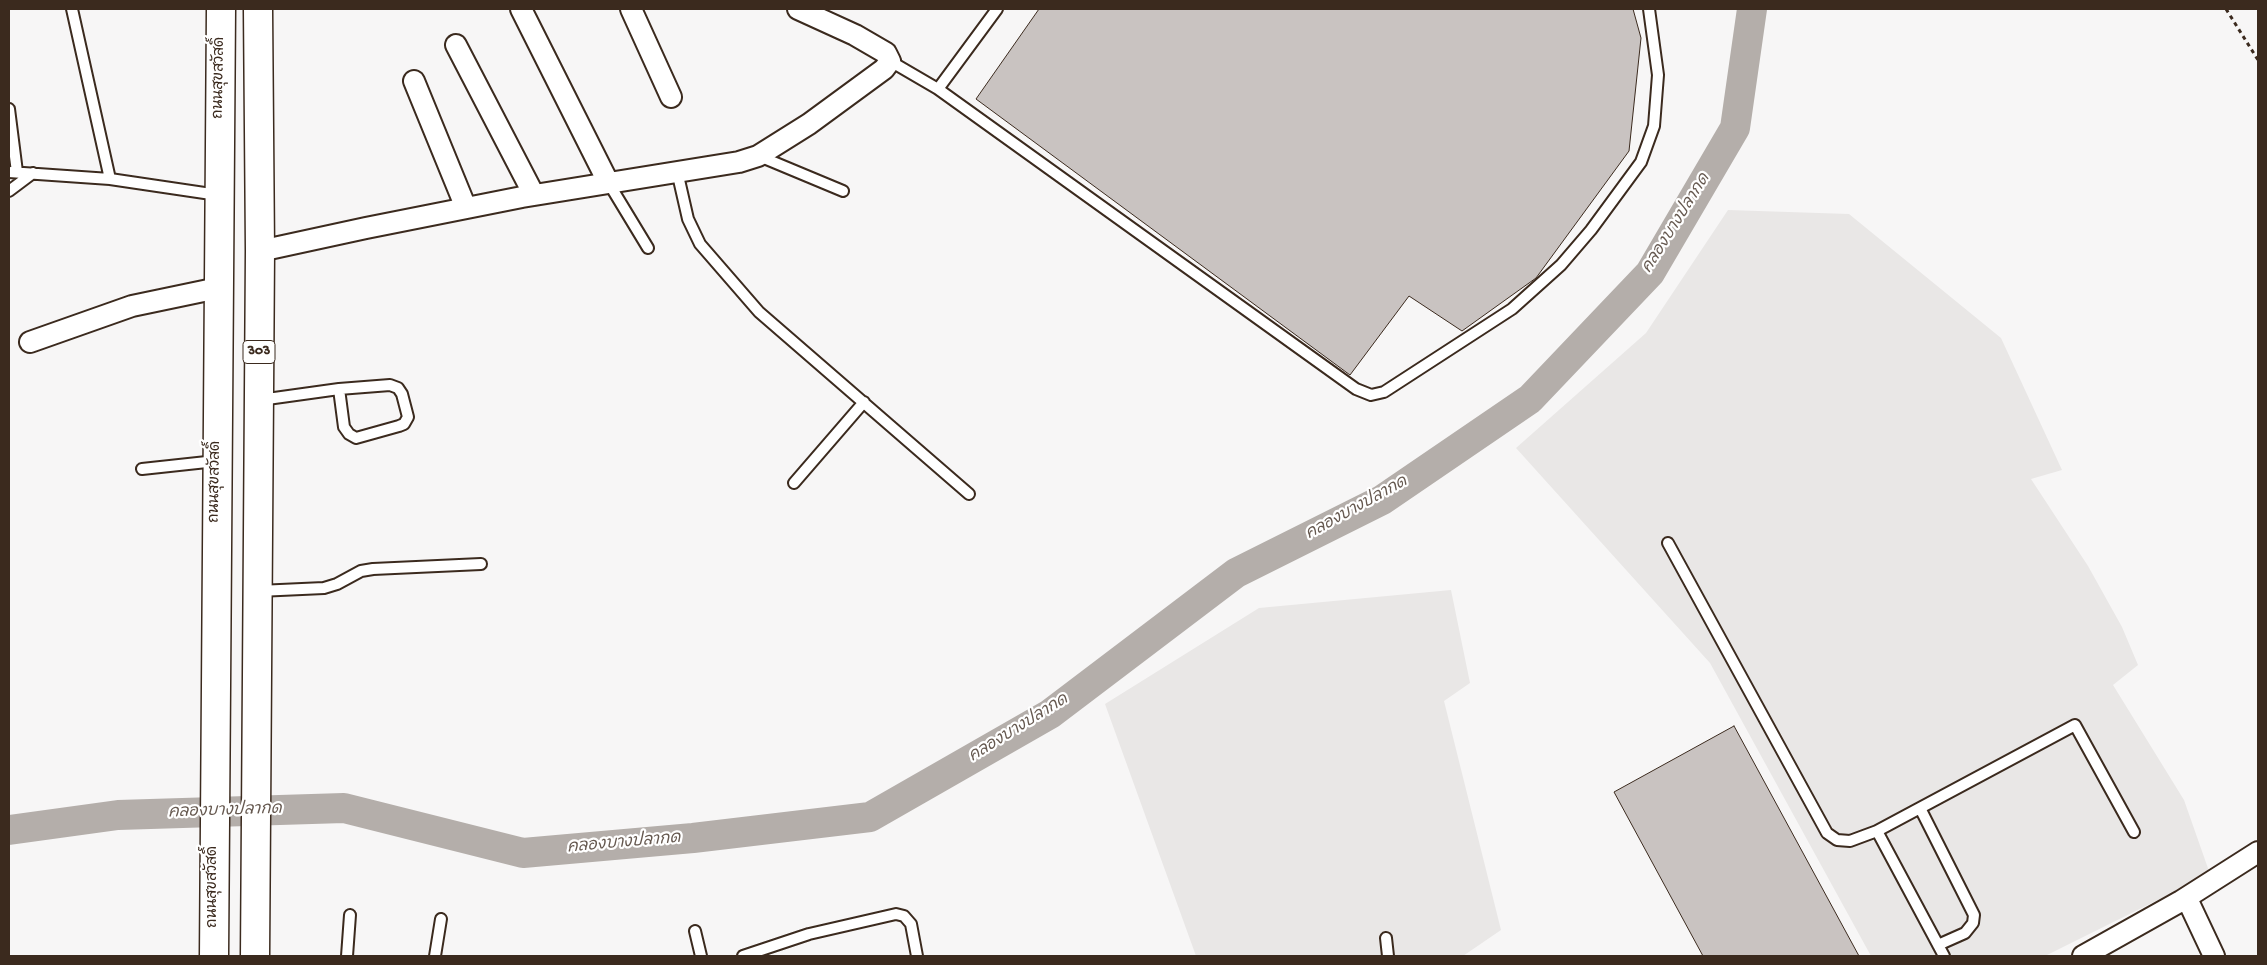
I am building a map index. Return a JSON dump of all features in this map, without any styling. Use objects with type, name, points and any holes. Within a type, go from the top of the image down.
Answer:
[{"type":"main road","name":"ถนนสุขสวัสดิ์","points":[[214,953],[214,696],[221,9]]},
{"type":"main road","name":"303","points":[[255,952],[260,252],[258,9]]},
{"type":"street","points":[[521,9],[608,182]]},
{"type":"street","points":[[631,9],[671,97]]},
{"type":"street","points":[[260,252],[466,208],[608,182],[739,162],[758,156],[832,107],[884,69],[890,61],[886,53],[827,14],[798,9]]},
{"type":"street","points":[[456,45],[534,195]]},
{"type":"street","points":[[414,81],[466,208]]},
{"type":"street","points":[[30,342],[132,306],[218,288]]},
{"type":"street","points":[[2082,956],[2182,902],[2258,852]]},
{"type":"street","points":[[2182,902],[2189,903],[2214,956]]},
{"type":"lane","points":[[72,9],[110,179]]},
{"type":"lane","points":[[938,89],[997,9]]},
{"type":"lane","points":[[890,61],[938,89],[1356,390],[1371,395],[1384,392],[1512,309],[1561,264],[1591,230],[1641,162],[1654,126],[1658,75],[1649,9]]},
{"type":"lane","points":[[9,109],[13,172],[110,179],[219,195]]},
{"type":"lane","points":[[758,156],[843,192]]},
{"type":"lane","points":[[677,171],[688,219],[700,244],[759,312],[968,494]]},
{"type":"lane","points":[[9,191],[33,173]]},
{"type":"lane","points":[[608,182],[648,248]]},
{"type":"lane","points":[[259,400],[339,389],[390,385],[398,388],[402,394],[408,417],[404,424],[356,438],[349,434],[344,427],[339,389]]},
{"type":"lane","points":[[794,483],[864,402]]},
{"type":"lane","points":[[142,469],[217,461]]},
{"type":"lane","points":[[1668,543],[1827,833],[1838,840],[1850,841],[1877,831],[2075,725],[2134,832]]},
{"type":"lane","points":[[257,591],[324,588],[336,584],[361,570],[481,564]]},
{"type":"lane","points":[[1920,808],[1974,915],[1973,924],[1964,933],[1938,945]]},
{"type":"lane","points":[[1877,831],[1944,956]]},
{"type":"lane","points":[[743,956],[809,934],[896,914],[904,916],[911,924],[917,956]]},
{"type":"lane","points":[[347,956],[350,915]]},
{"type":"lane","points":[[436,956],[441,919]]},
{"type":"lane","points":[[695,931],[701,956]]},
{"type":"lane","points":[[1386,938],[1388,956]]},
{"type":"path","points":[[2226,9],[2258,60]]},
{"type":"shaded area","points":[[1728,210],[1849,214],[2001,338],[2062,470],[2031,479],[2088,566],[2122,627],[2138,665],[2113,685],[2184,800],[2210,874],[2045,956],[1871,956],[1710,663],[1516,448],[1646,333]]},
{"type":"shaded area","points":[[1451,590],[1470,683],[1444,701],[1501,930],[1463,956],[1196,956],[1105,704],[1259,608]]},
{"type":"building","points":[[1039,9],[1633,9],[1641,38],[1629,151],[1536,278],[1462,331],[1409,296],[1350,375],[976,99]]},
{"type":"building","points":[[1734,726],[1859,956],[1703,956],[1614,792]]},
{"type":"waterway","name":"คลองบางปลากด","points":[[9,830],[118,815],[344,808],[523,853],[693,838],[870,817],[1050,714],[1236,573],[1382,500],[1530,399],[1650,273],[1735,128],[1752,9]]}]
